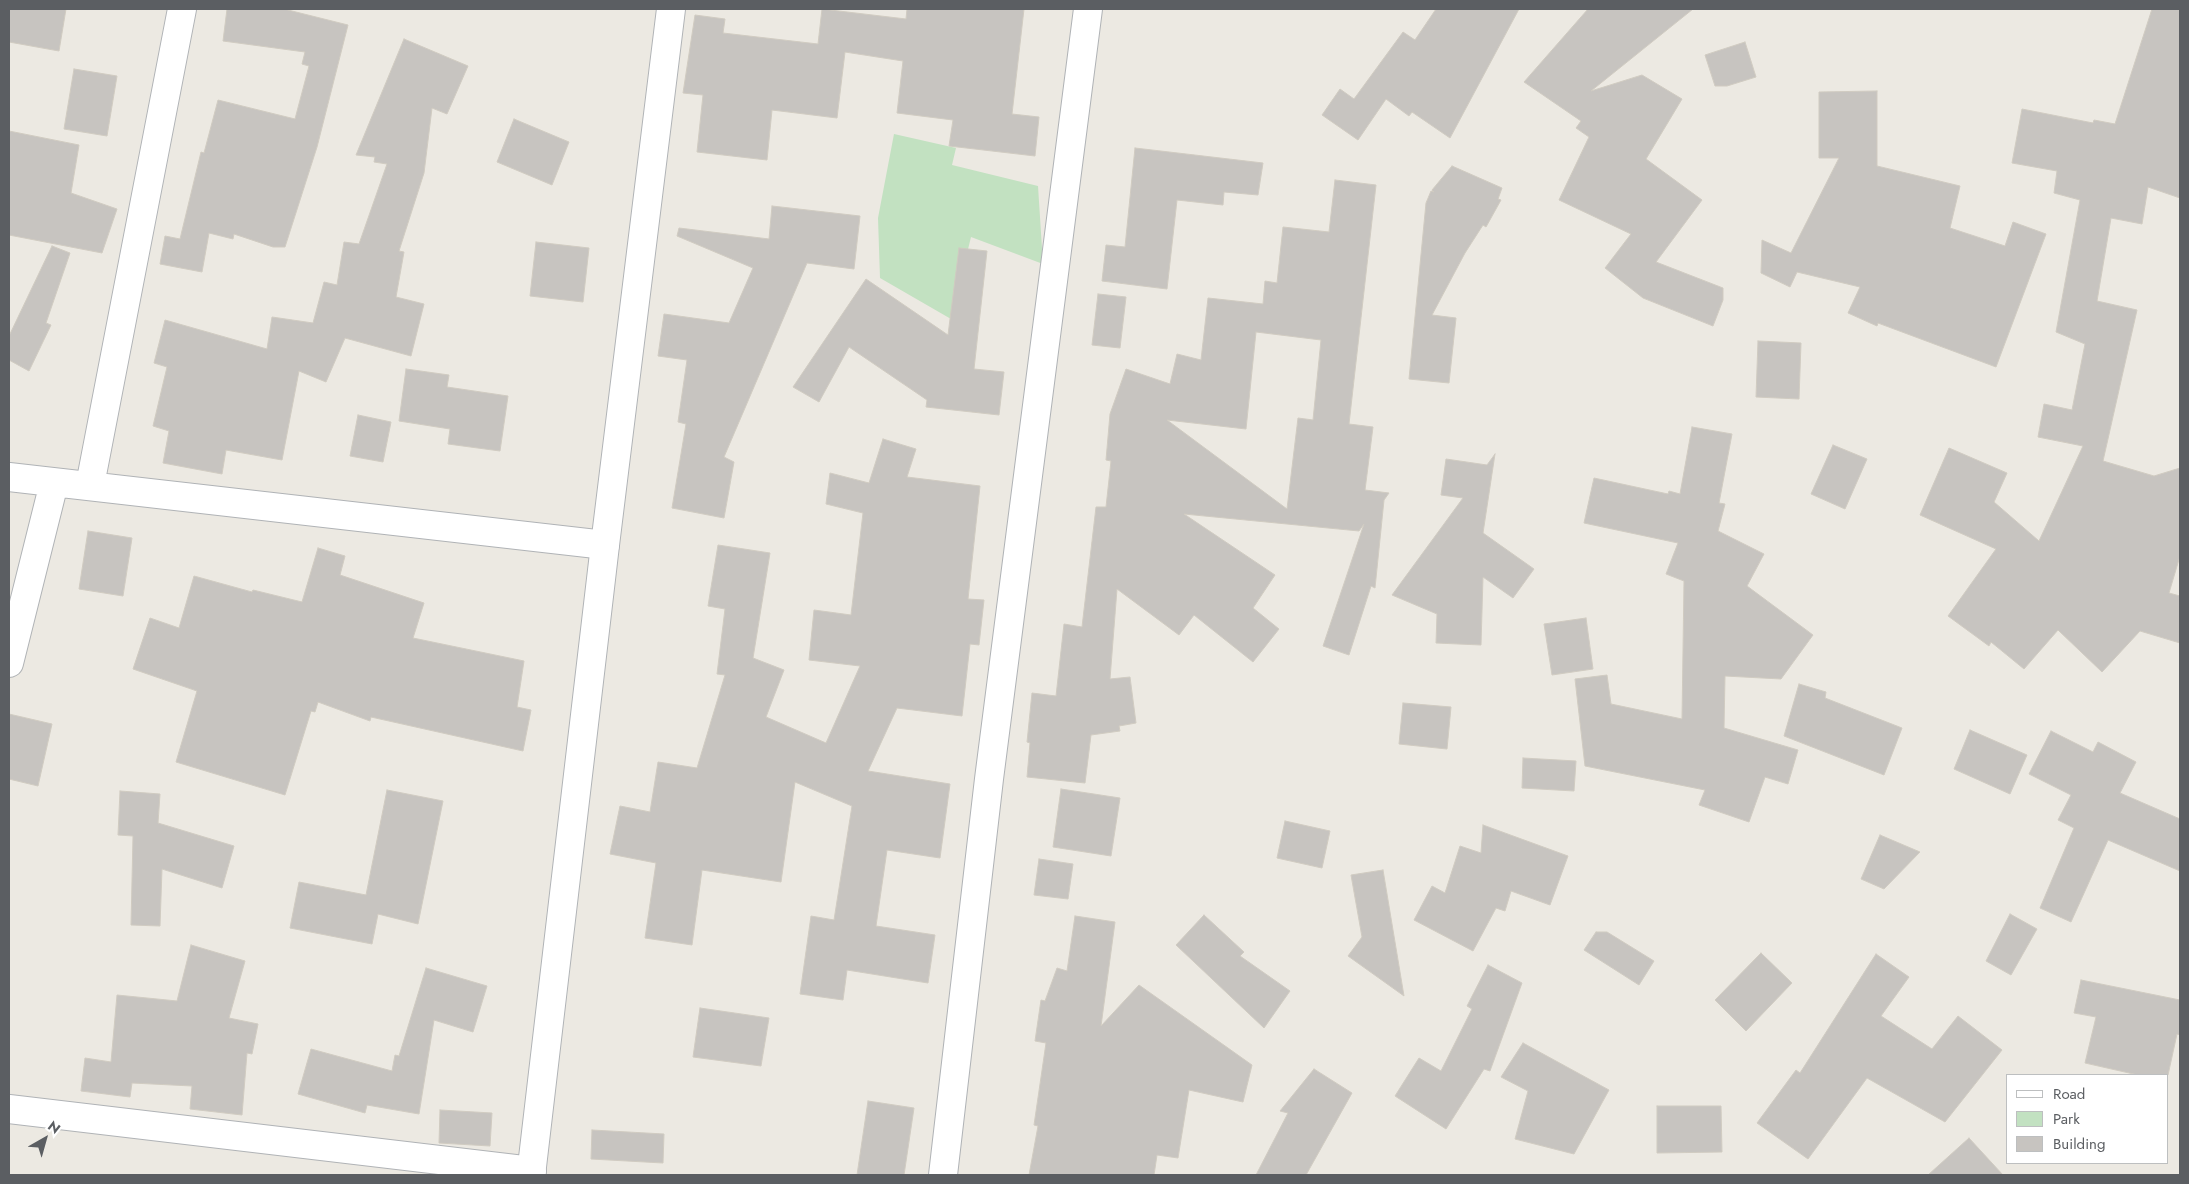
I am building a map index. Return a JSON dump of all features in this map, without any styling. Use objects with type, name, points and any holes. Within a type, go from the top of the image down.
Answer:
[{"type":"street","points":[[90,485],[182,9]]},
{"type":"street","points":[[9,1109],[532,1173],[605,545],[671,9]]},
{"type":"street","points":[[943,1175],[989,779],[1088,9]]},
{"type":"street","points":[[9,477],[54,484],[90,485],[605,545]]},
{"type":"street","points":[[9,663],[54,484]]},
{"type":"green space","points":[[894,134],[956,148],[952,165],[1038,186],[1043,264],[971,237],[951,319],[880,278],[878,218]]},
{"type":"building","points":[[9,9],[66,9],[59,51],[9,42]]},
{"type":"building","points":[[227,9],[284,9],[348,25],[317,147],[285,247],[273,247],[234,234],[233,239],[209,233],[202,272],[160,264],[165,236],[180,239],[201,152],[204,153],[218,100],[295,119],[309,66],[302,64],[305,52],[223,41]]},
{"type":"building","points":[[822,9],[906,19],[907,9],[1024,9],[1012,114],[1039,117],[1035,156],[949,146],[953,120],[897,113],[903,61],[845,52],[837,118],[772,110],[767,160],[697,152],[703,95],[683,93],[695,15],[725,19],[723,33],[818,44]]},
{"type":"building","points":[[1436,9],[1519,9],[1450,138],[1412,112],[1409,116],[1386,99],[1358,140],[1322,115],[1340,89],[1354,99],[1403,32],[1415,40]]},
{"type":"building","points":[[1588,9],[1693,9],[1591,91],[1642,75],[1682,99],[1646,159],[1702,200],[1656,262],[1723,288],[1723,300],[1713,326],[1643,298],[1605,268],[1631,234],[1559,200],[1589,137],[1576,128],[1581,121],[1524,82]]},
{"type":"building","points":[[2152,9],[2180,9],[2180,198],[2148,187],[2142,224],[2111,218],[2097,301],[2137,310],[2103,461],[2154,476],[2180,468],[2180,556],[2169,593],[2180,596],[2180,643],[2140,631],[2102,672],[2058,630],[2024,669],[1991,642],[1989,646],[1948,616],[1996,549],[1920,515],[1949,448],[2007,473],[1994,502],[2039,541],[2083,446],[2038,437],[2044,404],[2072,410],[2085,344],[2056,332],[2080,200],[2054,193],[2057,171],[2012,163],[2022,109],[2093,123],[2094,120],[2115,124]]},
{"type":"building","points":[[404,39],[468,66],[447,114],[432,108],[424,173],[399,251],[404,252],[396,297],[424,304],[411,356],[345,338],[326,382],[299,371],[282,460],[226,450],[222,474],[163,463],[169,431],[153,426],[167,367],[154,363],[165,320],[267,349],[272,317],[313,323],[324,282],[337,285],[344,242],[359,244],[387,164],[374,162],[375,157],[356,155]]},
{"type":"building","points":[[1745,42],[1756,77],[1727,86],[1715,86],[1705,55]]},
{"type":"building","points":[[74,69],[117,76],[107,136],[64,129]]},
{"type":"building","points":[[1877,91],[1877,166],[1960,186],[1950,228],[2005,246],[2013,222],[2046,234],[1996,367],[1878,323],[1877,326],[1848,313],[1860,287],[1797,272],[1790,287],[1761,273],[1762,240],[1791,253],[1839,158],[1819,158],[1819,92]]},
{"type":"building","points":[[514,119],[569,142],[552,185],[497,162]]},
{"type":"building","points":[[9,131],[79,145],[71,193],[117,209],[102,253],[9,235]]},
{"type":"building","points":[[1135,148],[1263,163],[1258,195],[1224,192],[1223,205],[1177,200],[1167,289],[1102,281],[1106,245],[1125,247]]},
{"type":"building","points":[[1452,166],[1502,188],[1498,199],[1501,200],[1486,227],[1483,225],[1465,253],[1432,315],[1456,318],[1449,383],[1409,379],[1426,203],[1431,191],[1434,192],[1432,190]]},
{"type":"building","points":[[1335,180],[1376,185],[1349,424],[1373,427],[1365,490],[1389,493],[1384,500],[1375,588],[1371,586],[1349,655],[1323,646],[1364,524],[1359,531],[1184,514],[1275,575],[1253,608],[1279,629],[1253,662],[1194,615],[1179,635],[1117,589],[1110,679],[1130,677],[1136,723],[1119,726],[1120,731],[1091,735],[1085,783],[1027,777],[1030,743],[1027,742],[1032,693],[1056,696],[1064,624],[1082,627],[1096,507],[1106,507],[1111,461],[1106,460],[1110,414],[1126,369],[1170,384],[1177,354],[1201,360],[1208,298],[1263,304],[1265,281],[1277,283],[1283,227],[1329,232]],"holes":[[[1256,332],[1321,340],[1313,420],[1298,418],[1287,509],[1167,420],[1246,429]]]},
{"type":"building","points":[[772,206],[860,216],[854,269],[807,263],[724,457],[734,462],[724,518],[672,508],[686,424],[678,422],[687,360],[658,356],[664,314],[729,323],[753,268],[677,236],[679,228],[769,239]]},
{"type":"building","points":[[536,242],[589,248],[583,302],[530,296]]},
{"type":"building","points":[[52,246],[70,253],[46,323],[51,325],[29,371],[9,360],[9,336]]},
{"type":"building","points":[[959,248],[987,251],[974,369],[1004,372],[999,415],[926,407],[927,400],[849,347],[819,402],[793,387],[866,279],[948,335]]},
{"type":"building","points":[[1098,294],[1126,297],[1120,348],[1092,345]]},
{"type":"building","points":[[1758,341],[1801,343],[1799,399],[1756,397]]},
{"type":"building","points":[[406,369],[449,375],[447,387],[508,396],[500,451],[448,444],[450,429],[399,421]]},
{"type":"building","points":[[358,415],[391,422],[383,462],[350,456]]},
{"type":"building","points":[[1692,427],[1732,434],[1719,503],[1725,504],[1718,531],[1764,554],[1747,586],[1813,635],[1781,679],[1725,676],[1724,728],[1798,750],[1788,784],[1765,777],[1749,822],[1699,805],[1705,790],[1585,766],[1575,679],[1607,675],[1611,704],[1682,719],[1684,581],[1666,574],[1678,543],[1584,523],[1594,478],[1668,494],[1669,491],[1680,494]]},
{"type":"building","points":[[883,439],[916,449],[907,477],[980,486],[968,599],[984,600],[979,645],[970,644],[962,716],[897,708],[868,771],[950,784],[940,858],[887,850],[876,926],[935,935],[928,983],[847,970],[843,1000],[800,994],[811,916],[834,920],[852,806],[795,782],[781,882],[702,870],[692,945],[645,938],[656,863],[610,854],[620,806],[650,812],[658,762],[697,768],[725,675],[717,674],[725,609],[708,606],[718,545],[770,553],[753,658],[784,670],[766,717],[826,743],[860,666],[809,660],[814,610],[851,615],[863,513],[826,504],[830,473],[869,483]]},
{"type":"building","points":[[1833,445],[1867,459],[1845,509],[1811,494]]},
{"type":"building","points":[[1495,454],[1483,533],[1534,569],[1513,598],[1483,577],[1481,645],[1436,643],[1437,614],[1392,595],[1463,498],[1441,495],[1446,459],[1487,465]]},
{"type":"building","points":[[88,531],[132,538],[123,596],[79,589]]},
{"type":"building","points":[[318,548],[345,556],[340,575],[424,603],[413,638],[524,661],[517,707],[531,710],[523,751],[371,717],[370,721],[318,702],[315,712],[311,711],[285,795],[176,762],[197,691],[133,669],[150,618],[179,628],[194,576],[252,592],[253,590],[302,602]]},
{"type":"building","points":[[1586,618],[1593,669],[1552,675],[1544,624]]},
{"type":"building","points":[[1799,684],[1826,692],[1825,698],[1902,728],[1884,775],[1784,736]]},
{"type":"building","points":[[1403,703],[1451,707],[1447,749],[1399,744]]},
{"type":"building","points":[[9,714],[52,724],[38,786],[9,779]]},
{"type":"building","points":[[1970,730],[2027,755],[2010,794],[1954,769]]},
{"type":"building","points":[[2051,731],[2093,752],[2098,742],[2136,762],[2120,793],[2180,819],[2180,871],[2108,840],[2071,922],[2040,908],[2074,828],[2058,820],[2071,795],[2029,774]]},
{"type":"building","points":[[1523,758],[1576,761],[1574,791],[1522,788]]},
{"type":"building","points":[[1061,789],[1120,798],[1111,856],[1053,847]]},
{"type":"building","points":[[387,790],[443,801],[418,924],[378,914],[372,944],[290,928],[299,882],[366,895]]},
{"type":"building","points":[[120,791],[160,794],[158,823],[234,846],[222,888],[162,869],[160,926],[131,925],[133,836],[118,835]]},
{"type":"building","points":[[1285,821],[1330,831],[1322,868],[1277,858]]},
{"type":"building","points":[[1483,825],[1568,856],[1550,905],[1511,891],[1505,911],[1496,908],[1473,951],[1414,920],[1432,886],[1445,893],[1460,846],[1481,853]]},
{"type":"building","points":[[1880,835],[1920,852],[1884,889],[1861,879]]},
{"type":"building","points":[[1039,859],[1073,864],[1068,899],[1034,895]]},
{"type":"building","points":[[1383,870],[1404,996],[1348,956],[1362,937],[1351,875]]},
{"type":"building","points":[[2010,914],[2037,929],[2011,975],[1986,961]]},
{"type":"building","points":[[1204,915],[1244,952],[1240,956],[1290,991],[1264,1028],[1176,945]]},
{"type":"building","points":[[1075,916],[1115,922],[1101,1026],[1139,985],[1252,1065],[1243,1102],[1189,1090],[1178,1158],[1157,1155],[1154,1175],[1029,1175],[1038,1126],[1034,1125],[1046,1043],[1035,1041],[1041,1000],[1045,1001],[1057,968],[1067,971]]},
{"type":"building","points":[[1596,932],[1607,932],[1654,961],[1639,985],[1584,950]]},
{"type":"building","points":[[191,945],[245,961],[229,1018],[258,1024],[252,1054],[247,1053],[242,1115],[190,1109],[192,1086],[132,1083],[130,1097],[81,1091],[85,1058],[111,1062],[117,995],[177,1001]]},
{"type":"building","points":[[1761,953],[1792,983],[1746,1031],[1715,1000]]},
{"type":"building","points":[[1876,954],[1909,977],[1881,1016],[1932,1049],[1958,1016],[2002,1050],[1945,1122],[1867,1078],[1808,1159],[1757,1123],[1796,1070],[1800,1073]]},
{"type":"building","points":[[1488,965],[1522,983],[1490,1071],[1484,1069],[1446,1129],[1395,1096],[1419,1058],[1441,1071],[1472,1009],[1467,1006]]},
{"type":"building","points":[[426,968],[487,986],[473,1032],[434,1020],[419,1114],[367,1105],[365,1113],[298,1094],[311,1049],[392,1071],[395,1055],[399,1056]]},
{"type":"building","points":[[2081,980],[2180,1000],[2180,1035],[2177,1034],[2168,1074],[2134,1074],[2085,1063],[2096,1017],[2074,1013]]},
{"type":"building","points":[[700,1008],[769,1018],[761,1066],[693,1057]]},
{"type":"building","points":[[1523,1043],[1609,1090],[1574,1154],[1515,1139],[1528,1091],[1501,1077]]},
{"type":"building","points":[[1314,1069],[1352,1093],[1306,1175],[1256,1175],[1288,1113],[1280,1111]]},
{"type":"building","points":[[868,1101],[914,1108],[904,1175],[857,1175]]},
{"type":"building","points":[[1657,1106],[1721,1106],[1722,1152],[1657,1153]]},
{"type":"building","points":[[440,1110],[492,1113],[490,1146],[439,1143]]},
{"type":"building","points":[[592,1130],[664,1134],[663,1163],[591,1159]]},
{"type":"building","points":[[1969,1138],[2003,1175],[1928,1175]]}]
